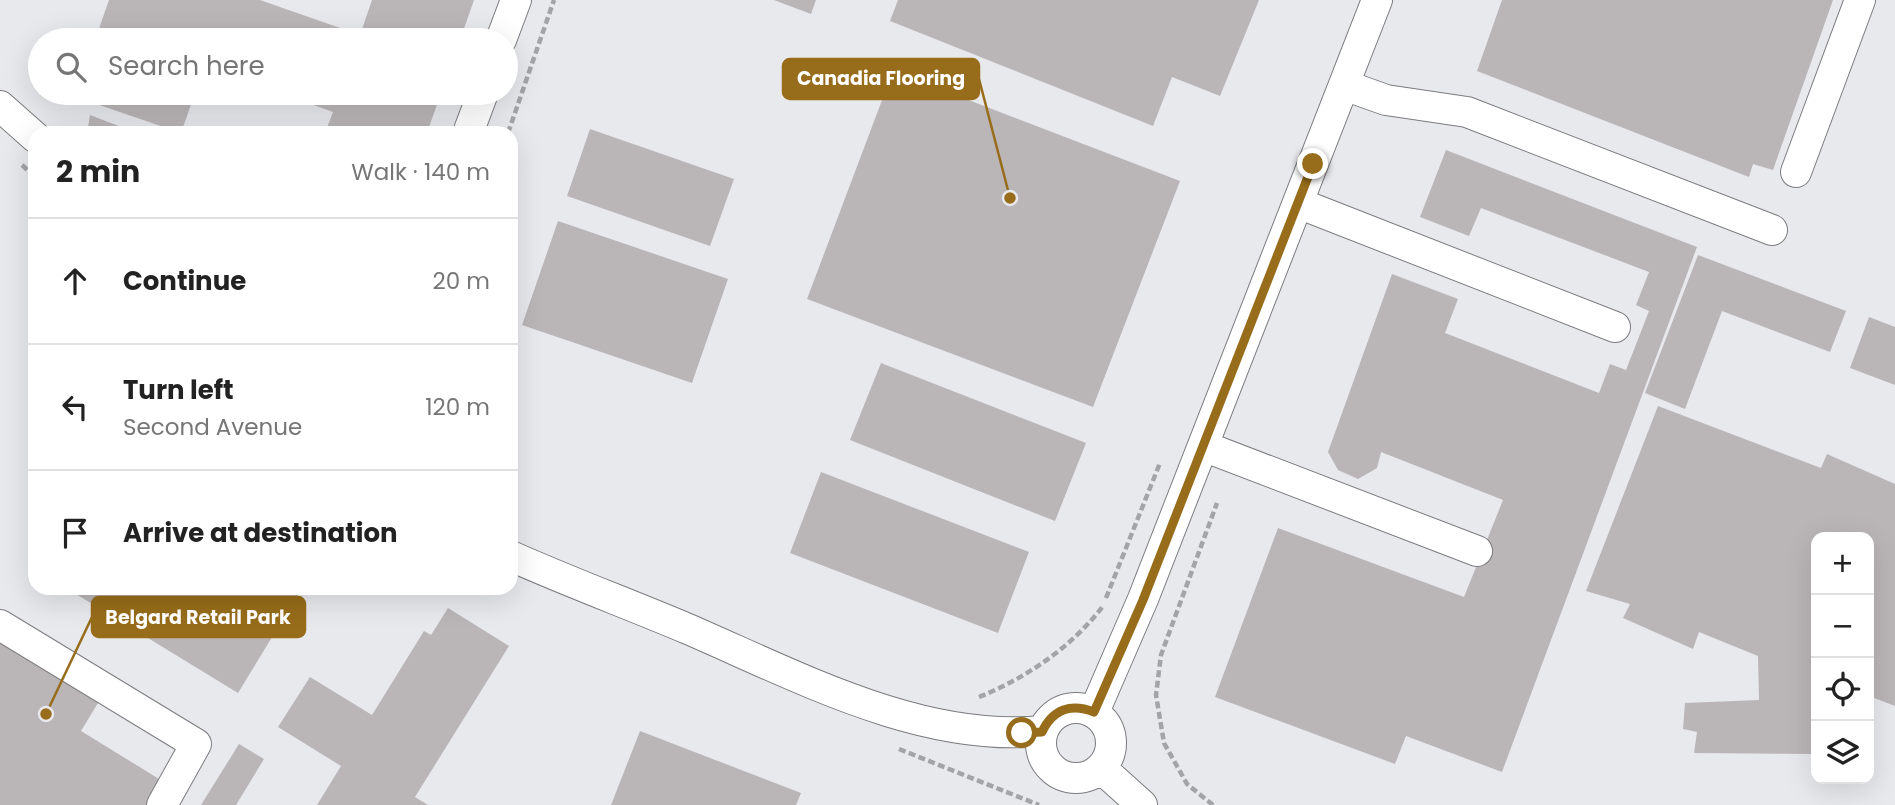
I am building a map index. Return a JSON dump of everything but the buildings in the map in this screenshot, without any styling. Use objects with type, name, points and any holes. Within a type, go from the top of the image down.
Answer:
[{"type":"street","points":[[506,28],[516,0]]},
{"type":"street","points":[[1094,712],[1122,651],[1377,0]]},
{"type":"street","points":[[1796,172],[1860,0]]},
{"type":"street","points":[[1344,85],[1386,100],[1466,112],[1772,230]]},
{"type":"street","points":[[471,126],[478,105]]},
{"type":"street","points":[[0,106],[28,131]]},
{"type":"street","points":[[1298,203],[1615,327]]},
{"type":"street","points":[[1203,446],[1477,551]]},
{"type":"street","points":[[518,559],[589,591],[907,719],[1002,735],[1042,732]]},
{"type":"street","points":[[0,625],[196,744],[162,805]]},
{"type":"street","points":[[1074,707],[1094,712],[1108,728],[1111,750],[1101,768],[1079,778],[1056,773],[1042,755],[1042,732],[1046,722],[1063,709],[1074,707]]},
{"type":"street","points":[[1101,768],[1142,805]]},
{"type":"path","points":[[518,104],[554,0]]},
{"type":"path","points":[[510,126],[518,105]]},
{"type":"path","points":[[973,700],[1012,684],[1079,634],[1103,608],[1162,458]]},
{"type":"path","points":[[1213,805],[1187,784],[1164,743],[1156,695],[1161,655],[1234,458]]},
{"type":"place","name":"Canadia Flooring","points":[[1010,198]]},
{"type":"place","name":"Belgard Retail Park","points":[[46,714]]},
{"type":"route","points":[[1022,733],[1042,732],[1046,722],[1063,709],[1074,707],[1094,712],[1143,600],[1313,164]]}]
